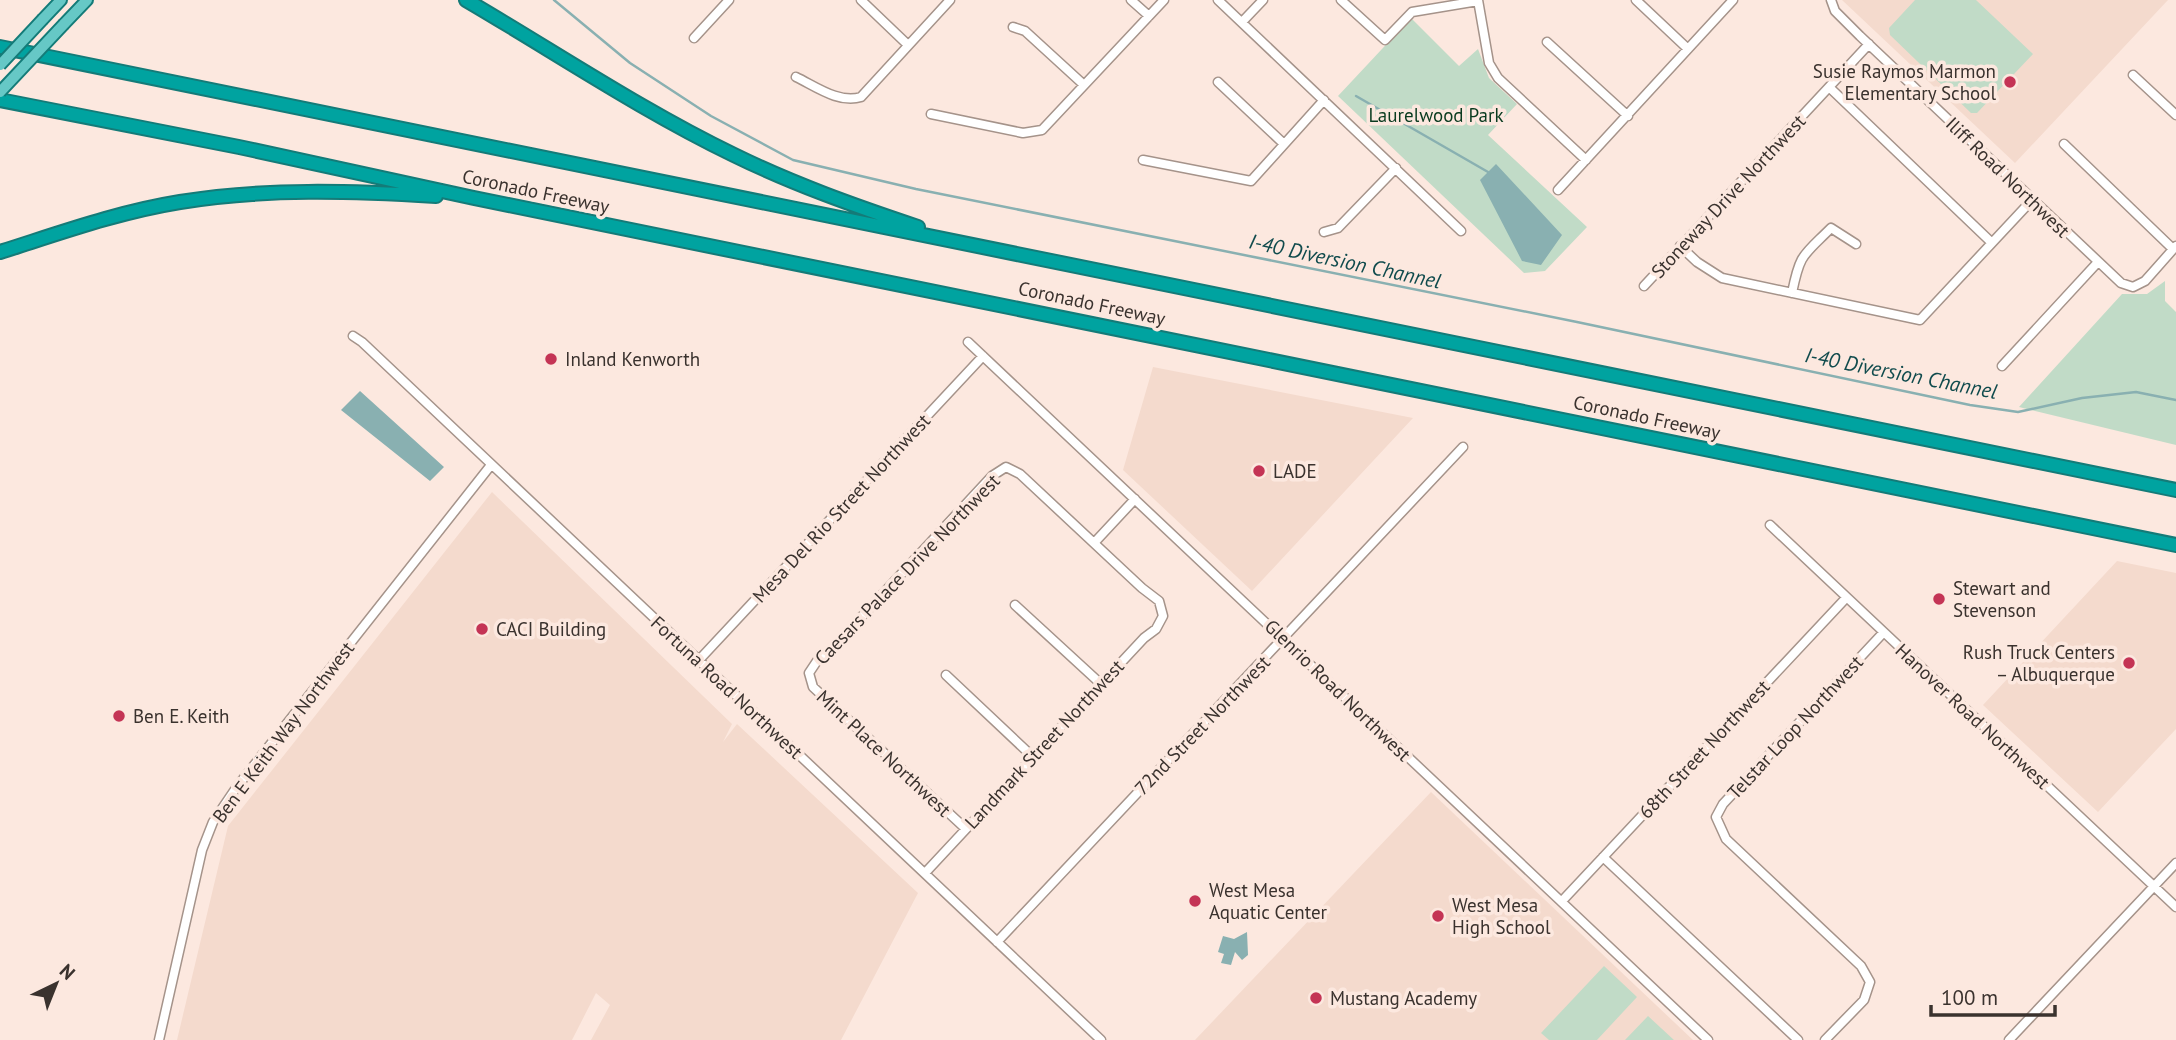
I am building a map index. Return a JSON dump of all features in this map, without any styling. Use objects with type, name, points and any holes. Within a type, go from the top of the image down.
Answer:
[{"type":"highway","points":[[466,0],[659,115],[733,155],[819,193],[967,244]]},
{"type":"highway","points":[[472,0],[501,20]]},
{"type":"highway","name":"Coronado Freeway","points":[[0,47],[2176,490]]},
{"type":"highway","name":"Coronado Freeway","points":[[0,100],[2176,545]]},
{"type":"highway","points":[[0,252],[82,225],[137,211],[220,197],[323,190],[474,198]]},
{"type":"main road","points":[[0,65],[61,0]]},
{"type":"main road","points":[[0,92],[87,0]]},
{"type":"street","points":[[861,0],[908,45]]},
{"type":"street","points":[[796,77],[843,99],[861,97],[950,0]]},
{"type":"street","points":[[1131,0],[1149,16]]},
{"type":"street","points":[[931,114],[1023,133],[1042,130],[1164,0]]},
{"type":"street","points":[[1218,0],[1461,231]]},
{"type":"street","points":[[1226,7],[1233,0]]},
{"type":"street","points":[[1242,22],[1263,0]]},
{"type":"street","points":[[1341,0],[1385,40],[1412,12],[1478,0],[1489,63],[1499,78],[1587,160]]},
{"type":"street","points":[[1636,0],[1688,49]]},
{"type":"street","points":[[1558,190],[1733,0]]},
{"type":"street","name":"Iliff Road Northwest","points":[[1831,0],[1835,11],[2122,283],[2133,287],[2145,281],[2174,248]]},
{"type":"street","points":[[694,37],[725,1]]},
{"type":"street","points":[[1013,27],[1025,31],[1084,85]]},
{"type":"street","points":[[1547,42],[1628,116]]},
{"type":"street","name":"Stoneway Drive Northwest","points":[[1644,286],[1869,44]]},
{"type":"street","points":[[2133,75],[2176,115]]},
{"type":"street","points":[[1218,82],[1284,144]]},
{"type":"street","points":[[1829,87],[1991,242]]},
{"type":"street","points":[[1143,160],[1251,181],[1324,100]]},
{"type":"street","points":[[2064,144],[2174,248]]},
{"type":"street","points":[[1324,232],[1338,228],[1395,168]]},
{"type":"street","points":[[1680,246],[1697,262],[1722,278],[1920,320],[2032,200]]},
{"type":"street","points":[[1792,293],[1798,263],[1805,251],[1831,228],[1856,244]]},
{"type":"street","points":[[2002,366],[2098,262]]},
{"type":"street","name":"Fortuna Road Northwest","points":[[353,336],[1101,1040]]},
{"type":"street","name":"Glenrio Road Northwest","points":[[968,342],[1708,1040]]},
{"type":"street","name":"Mesa Del Rio Street Northwest","points":[[699,660],[983,356]]},
{"type":"street","name":"72nd Street Northwest","points":[[997,942],[1463,447]]},
{"type":"street","name":"Ben E Keith Way Northwest","points":[[159,1040],[202,850],[213,822],[316,685],[491,465]]},
{"type":"street","name":"Caesars Palace Drive Northwest","points":[[809,673],[817,661],[828,653],[992,476],[1006,467],[1020,474],[1094,543]]},
{"type":"street","points":[[1094,543],[1135,499]]},
{"type":"street","name":"Hanover Road Northwest","points":[[1770,525],[2176,907]]},
{"type":"street","name":"Landmark Street Northwest","points":[[925,873],[1144,638],[1156,629],[1163,616],[1159,601],[1094,543]]},
{"type":"street","name":"68th Street Northwest","points":[[1562,901],[1846,598]]},
{"type":"street","points":[[1015,605],[1101,684]]},
{"type":"street","name":"Telstar Loop Northwest","points":[[1825,1040],[1864,1000],[1870,982],[1861,966],[1726,839],[1716,817],[1723,804],[1883,633]]},
{"type":"street","name":"Mint Place Northwest","points":[[809,673],[813,687],[966,829]]},
{"type":"street","points":[[946,675],[1033,757]]},
{"type":"street","points":[[1603,857],[1798,1040]]},
{"type":"street","points":[[2009,1040],[2176,863]]},
{"type":"shaded area","name":"Susie Raymos Marmon Elementary School","points":[[1842,0],[2168,0],[2015,163]]},
{"type":"shaded area","points":[[1153,367],[1413,418],[1252,591],[1123,470]]},
{"type":"shaded area","points":[[492,492],[732,724],[723,742],[737,724],[918,893],[841,1040],[591,1040],[610,1005],[596,993],[572,1040],[177,1040],[228,826]]},
{"type":"shaded area","points":[[2117,561],[2176,573],[2176,729],[2098,812],[1983,705]]},
{"type":"shaded area","name":"West Mesa High School","points":[[1431,792],[1693,1040],[1195,1040]]},
{"type":"green space","points":[[1915,0],[1976,0],[2033,54],[1977,113],[1971,113],[1890,35],[1889,28]]},
{"type":"green space","name":"Laurelwood Park","points":[[1411,18],[1459,66],[1478,49],[1489,78],[1517,104],[1488,135],[1587,227],[1545,271],[1524,273],[1338,96]]},
{"type":"green space","points":[[2165,281],[2165,301],[2176,312],[2176,445],[2019,407],[2122,294],[2147,294]]},
{"type":"green space","points":[[1604,966],[1637,997],[1597,1040],[1549,1040],[1541,1033]]},
{"type":"green space","points":[[1648,1016],[1674,1040],[1625,1040]]},
{"type":"water","points":[[1496,164],[1562,235],[1541,265],[1522,261],[1480,180]]},
{"type":"water","points":[[360,391],[444,467],[430,481],[341,410]]},
{"type":"water","points":[[1247,932],[1248,955],[1242,960],[1235,952],[1231,965],[1221,963],[1224,954],[1218,952],[1223,936],[1234,939]]},
{"type":"waterway","name":"I-40 Diversion Channel","points":[[554,0],[630,63],[711,116],[793,160],[916,189],[1577,322],[1970,405],[2018,412],[2082,398],[2136,392],[2176,400]]},
{"type":"waterway","points":[[1356,96],[1488,172]]},
{"type":"place","name":"Susie Raymos Marmon Elementary School","points":[[2010,82]]},
{"type":"place","name":"Inland Kenworth","points":[[551,359]]},
{"type":"place","name":"LADE","points":[[1259,471]]},
{"type":"place","name":"Stewart and Stevenson","points":[[1939,599]]},
{"type":"place","name":"CACI Building","points":[[482,629]]},
{"type":"place","name":"Rush Truck Centers – Albuquerque","points":[[2129,663]]},
{"type":"place","name":"Ben E. Keith","points":[[119,716]]},
{"type":"place","name":"West Mesa Aquatic Center","points":[[1195,901]]},
{"type":"place","name":"West Mesa High School","points":[[1438,916]]},
{"type":"place","name":"Mustang Academy","points":[[1316,998]]}]
